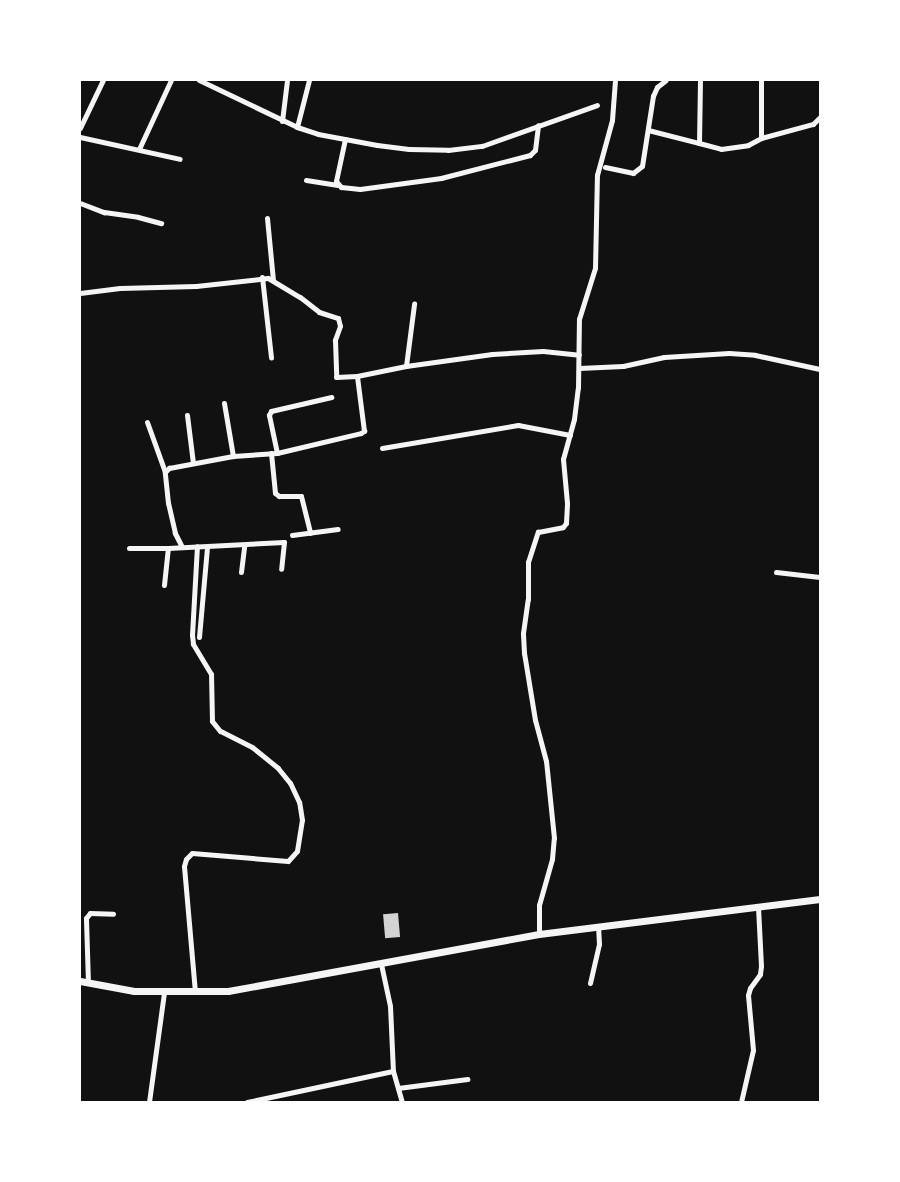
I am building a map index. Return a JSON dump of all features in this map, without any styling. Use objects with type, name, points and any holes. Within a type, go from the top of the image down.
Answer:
[{"type":"main road","points":[[80,981],[134,991],[164,993],[247,988],[539,934],[820,899]]},
{"type":"street","points":[[80,128],[103,80]]},
{"type":"street","points":[[139,149],[171,80]]},
{"type":"street","points":[[199,80],[297,127],[345,139],[409,149],[462,149],[482,146],[597,105]]},
{"type":"street","points":[[282,121],[287,80]]},
{"type":"street","points":[[297,127],[309,80]]},
{"type":"street","points":[[539,934],[539,905],[552,859],[554,825],[546,761],[535,720],[523,633],[528,599],[528,562],[540,530],[563,527],[566,523],[567,503],[563,459],[574,419],[579,368],[579,318],[595,268],[597,175],[612,120],[614,80]]},
{"type":"street","points":[[605,167],[633,173],[639,170],[645,158],[653,96],[657,87],[666,80]]},
{"type":"street","points":[[699,143],[700,80]]},
{"type":"street","points":[[761,80],[761,138]]},
{"type":"street","points":[[648,130],[716,148],[734,148],[748,145],[761,138],[813,124],[820,117]]},
{"type":"street","points":[[306,180],[360,189],[401,185],[441,178],[530,155],[535,150],[538,125]]},
{"type":"street","points":[[80,137],[180,159]]},
{"type":"street","points":[[338,185],[336,178],[345,139]]},
{"type":"street","points":[[80,203],[110,214],[138,216],[161,223]]},
{"type":"street","points":[[267,218],[272,280]]},
{"type":"street","points":[[80,293],[107,289],[196,286],[262,277],[272,280],[300,297],[319,312],[338,318],[340,326],[335,340],[336,377],[357,376],[406,366],[513,352],[579,355]]},
{"type":"street","points":[[262,277],[271,357]]},
{"type":"street","points":[[406,366],[414,304]]},
{"type":"street","points":[[579,368],[623,366],[664,357],[729,353],[756,355],[820,369]]},
{"type":"street","points":[[165,472],[169,468],[192,463],[234,456],[274,453],[364,432],[357,376]]},
{"type":"street","points":[[310,533],[301,496],[279,496],[275,493],[274,453],[269,415],[271,411],[331,397]]},
{"type":"street","points":[[224,402],[234,456]]},
{"type":"street","points":[[187,415],[192,463]]},
{"type":"street","points":[[148,422],[165,472],[168,503],[175,533],[182,547]]},
{"type":"street","points":[[382,448],[518,425],[570,435]]},
{"type":"street","points":[[292,535],[338,529]]},
{"type":"street","points":[[129,548],[244,546],[284,542],[281,569]]},
{"type":"street","points":[[195,992],[184,866],[186,859],[192,854],[288,861],[297,851],[302,820],[299,802],[290,783],[278,768],[252,747],[220,731],[212,721],[211,674],[193,644],[192,635],[197,546]]},
{"type":"street","points":[[241,572],[244,546]]},
{"type":"street","points":[[199,637],[207,547]]},
{"type":"street","points":[[164,585],[168,548]]},
{"type":"street","points":[[776,572],[820,577]]},
{"type":"street","points":[[741,1102],[753,1050],[748,995],[750,988],[760,974],[761,966],[758,907]]},
{"type":"street","points":[[88,983],[86,918],[90,913],[113,914]]},
{"type":"street","points":[[590,982],[599,944],[598,926]]},
{"type":"street","points":[[381,964],[390,1006],[393,1071],[402,1102]]},
{"type":"street","points":[[149,1102],[158,1024],[164,993]]},
{"type":"street","points":[[247,1102],[393,1071]]},
{"type":"street","points":[[398,1088],[467,1079]]},
{"type":"building","points":[[398,913],[400,937],[385,938],[383,914]]}]
